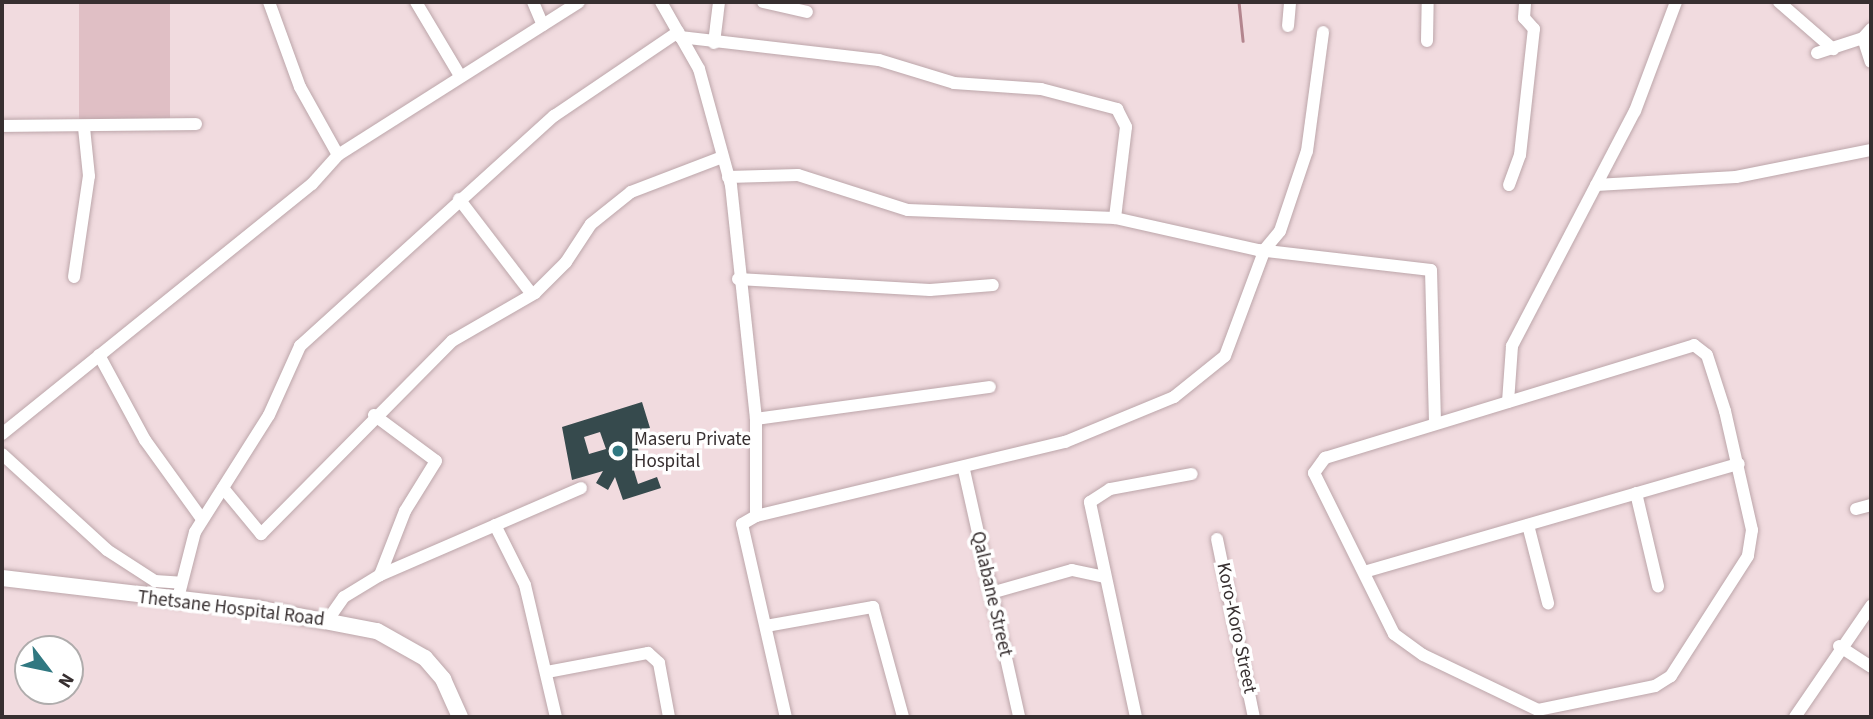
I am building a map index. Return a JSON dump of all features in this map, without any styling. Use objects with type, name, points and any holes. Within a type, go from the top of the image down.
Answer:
[{"type":"main road","name":"Thetsane Hospital Road","points":[[2,578],[327,621],[400,639],[443,679],[460,717]]},
{"type":"street","points":[[269,2],[300,87],[338,155]]},
{"type":"street","points":[[416,2],[459,74]]},
{"type":"street","points":[[533,2],[543,25]]},
{"type":"street","points":[[2,434],[312,184],[338,155],[459,74],[579,2]]},
{"type":"street","points":[[661,2],[699,69],[720,158],[728,177],[756,419],[756,516]]},
{"type":"street","points":[[714,43],[719,2]]},
{"type":"street","points":[[763,2],[807,12]]},
{"type":"street","points":[[1288,26],[1290,2]]},
{"type":"street","points":[[1427,41],[1428,2]]},
{"type":"street","points":[[1509,185],[1520,155],[1534,29],[1524,18],[1525,2]]},
{"type":"street","points":[[1508,402],[1512,346],[1645,87],[1676,2]]},
{"type":"street","points":[[1779,2],[1833,48]]},
{"type":"street","points":[[786,717],[742,524],[756,516],[964,470],[1065,443],[1174,397],[1225,356],[1265,249],[1280,231],[1307,151],[1323,32]]},
{"type":"street","points":[[177,602],[202,519],[269,415],[300,345],[554,116],[679,34],[714,43],[878,60],[954,83],[1041,89],[1117,109],[1126,127],[1115,218]]},
{"type":"street","points":[[1817,53],[1867,34],[1871,62]]},
{"type":"street","points":[[2,126],[83,128],[196,124]]},
{"type":"street","points":[[74,277],[89,176],[83,128]]},
{"type":"street","points":[[1596,185],[1736,177],[1871,150]]},
{"type":"street","points":[[223,488],[261,534],[374,415],[452,341],[530,292],[566,262],[591,225],[631,192],[720,158]]},
{"type":"street","points":[[728,177],[798,175],[908,210],[1115,218],[1265,249],[1431,270],[1435,421]]},
{"type":"street","points":[[459,199],[530,292]]},
{"type":"street","points":[[738,279],[930,290],[993,285]]},
{"type":"street","points":[[1694,345],[1707,355],[1739,464],[1752,530],[1748,556],[1671,676],[1655,686],[1536,714],[1423,655],[1395,634],[1314,473],[1325,458],[1435,421],[1508,402],[1694,345]]},
{"type":"street","points":[[99,355],[145,440],[202,519]]},
{"type":"street","points":[[756,419],[990,387]]},
{"type":"street","points":[[374,415],[436,461],[405,511],[380,575]]},
{"type":"street","points":[[2,454],[107,550],[155,581],[181,583]]},
{"type":"street","points":[[1364,572],[1739,464]]},
{"type":"street","name":"Qalabane Street","points":[[964,470],[1019,717]]},
{"type":"street","points":[[1136,717],[1090,514],[1096,494],[1192,474]]},
{"type":"street","points":[[327,621],[344,597],[380,575],[581,488]]},
{"type":"street","points":[[1636,493],[1658,586]]},
{"type":"street","points":[[1856,509],[1871,505]]},
{"type":"street","points":[[1528,524],[1548,603]]},
{"type":"street","points":[[495,525],[525,585],[556,717]]},
{"type":"street","name":"Koro-Koro Street","points":[[1217,539],[1254,717]]},
{"type":"street","points":[[991,593],[1072,570],[1104,576]]},
{"type":"street","points":[[1794,717],[1839,646],[1871,606]]},
{"type":"street","points":[[766,626],[873,607],[903,717]]},
{"type":"street","points":[[1839,646],[1871,667]]},
{"type":"street","points":[[547,673],[648,653],[659,663],[670,717]]},
{"type":"shaded area","points":[[79,2],[170,2],[170,122],[79,122]]},
{"type":"building","name":"Maseru Private Hospital","points":[[642,402],[650,428],[633,433],[642,461],[632,464],[638,484],[657,477],[661,488],[623,500],[615,477],[608,490],[596,483],[603,471],[572,480],[562,427]],"holes":[[[600,432],[606,449],[589,454],[584,437]]]},
{"type":"waterway","points":[[1239,2],[1243,41]]},
{"type":"place","name":"Maseru Private Hospital","points":[[618,451]]}]
